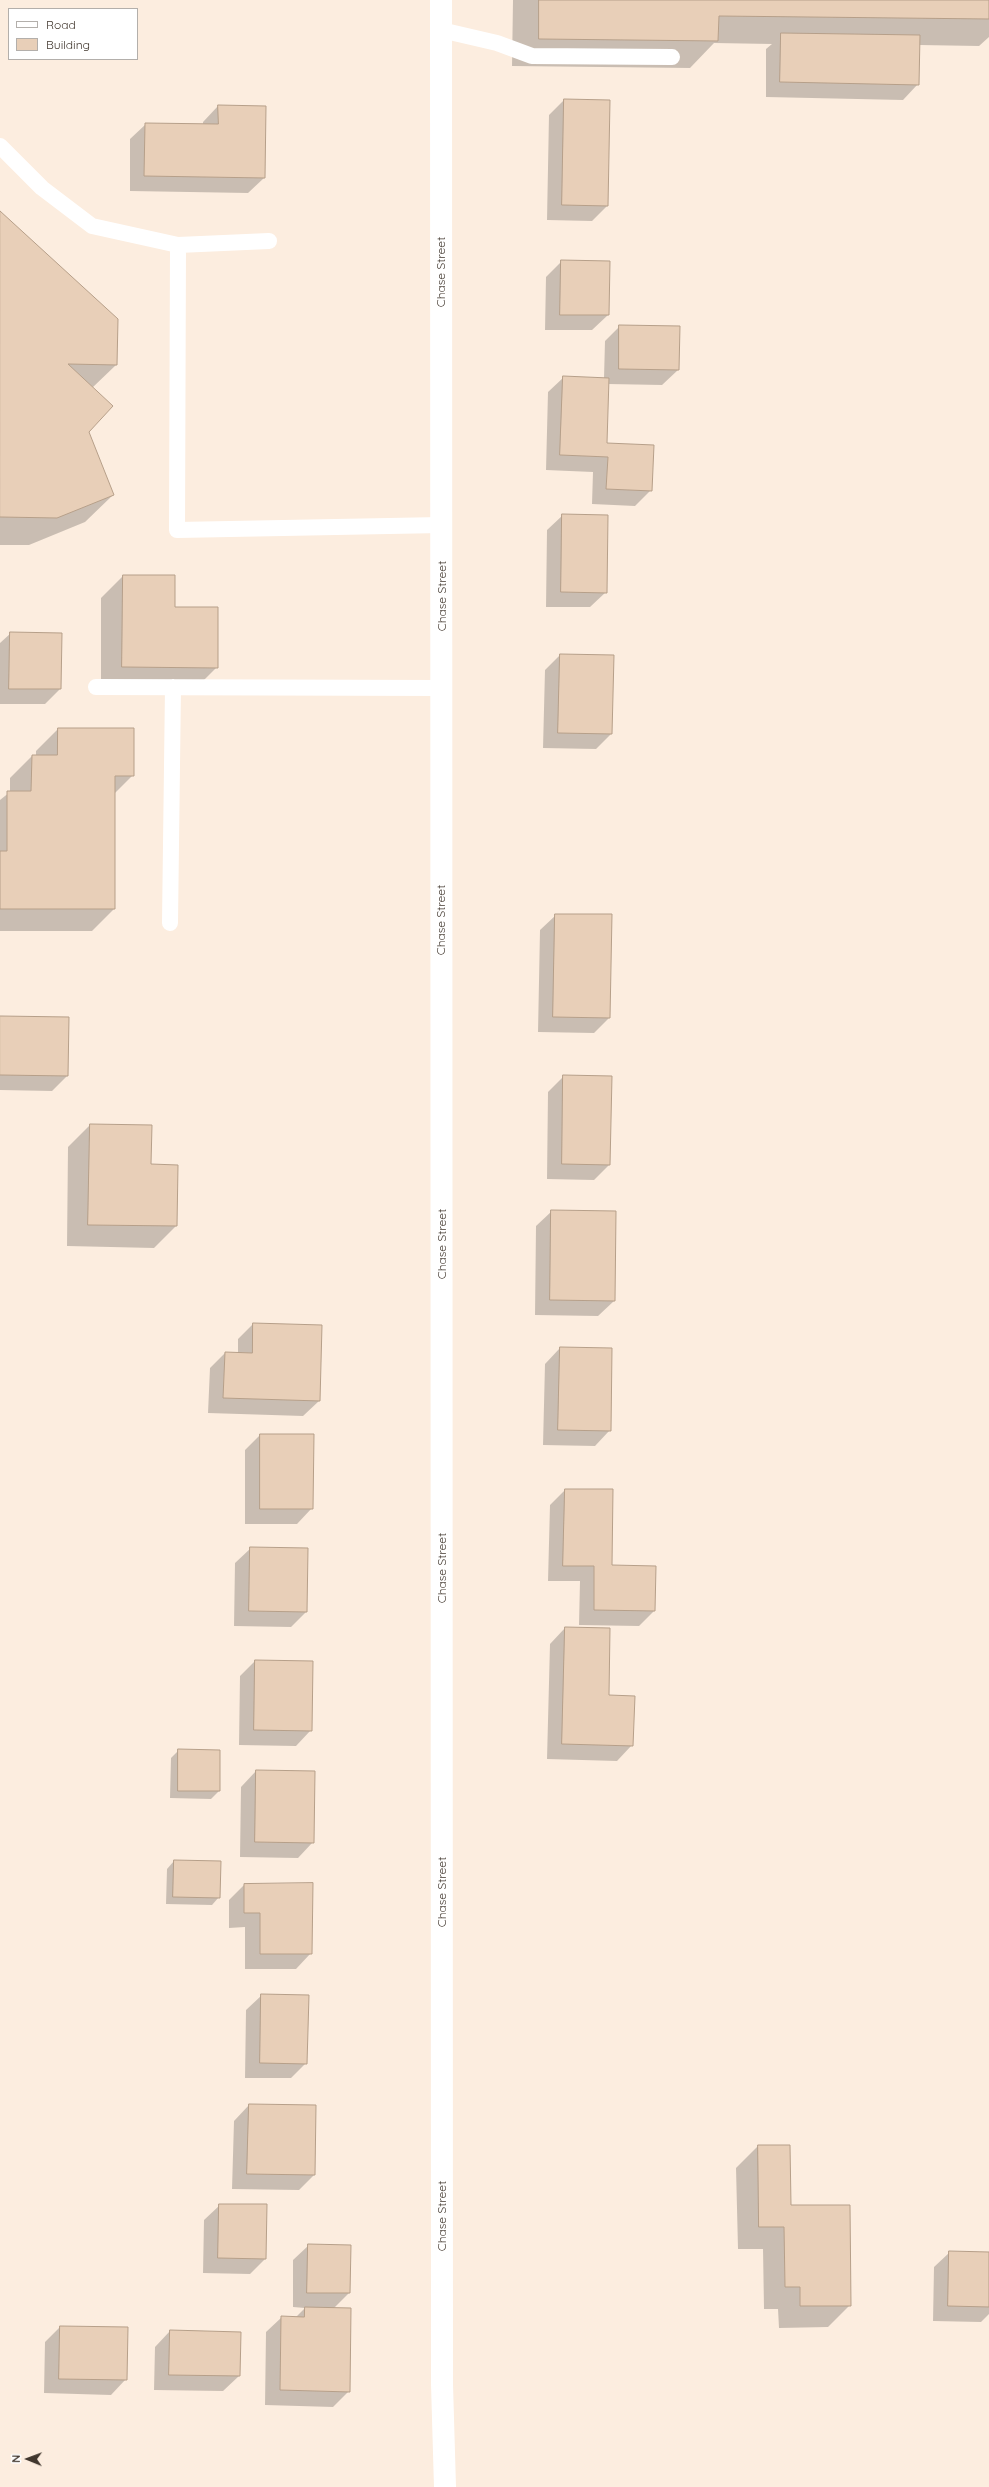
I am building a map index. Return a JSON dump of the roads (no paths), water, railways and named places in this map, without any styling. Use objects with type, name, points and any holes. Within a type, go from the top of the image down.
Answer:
[{"type":"street","name":"Chase Street","points":[[441,0],[442,2384],[445,2487]]},
{"type":"lane","points":[[441,30],[497,43],[532,56],[672,57]]},
{"type":"lane","points":[[0,146],[42,188],[92,226],[178,245],[269,241]]},
{"type":"lane","points":[[178,245],[177,530],[442,525]]},
{"type":"lane","points":[[96,687],[442,688]]},
{"type":"lane","points":[[170,923],[173,687]]}]
